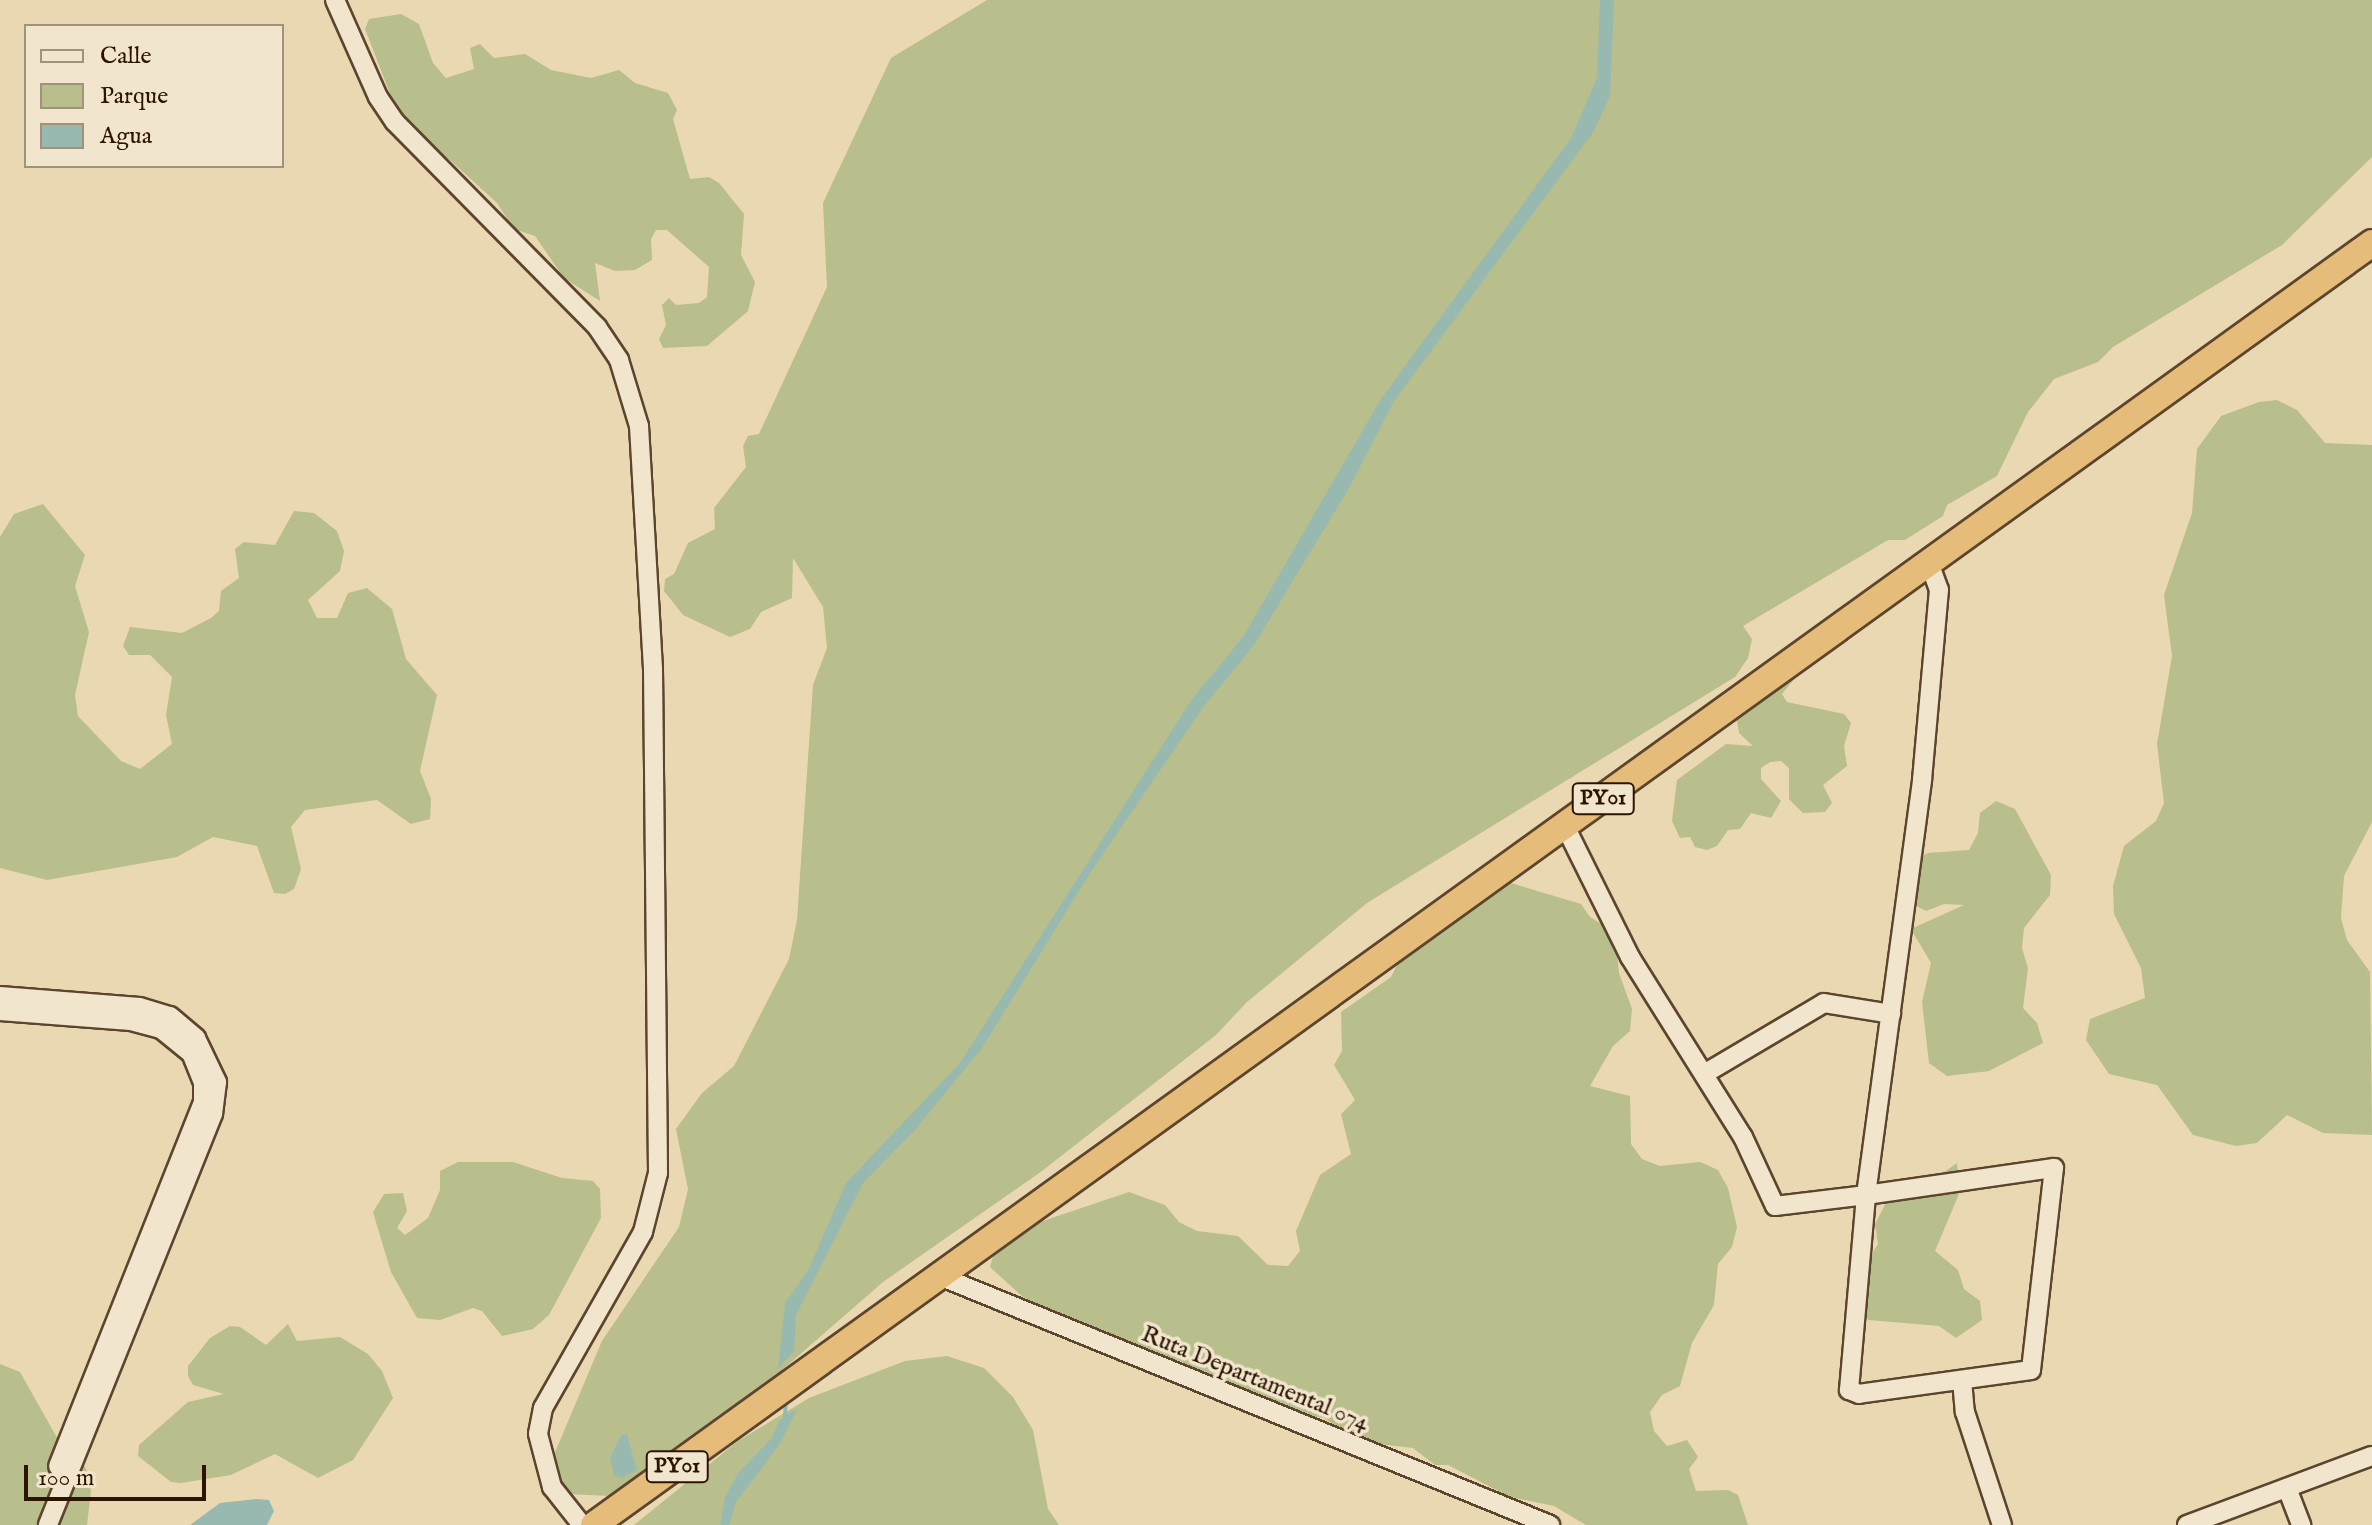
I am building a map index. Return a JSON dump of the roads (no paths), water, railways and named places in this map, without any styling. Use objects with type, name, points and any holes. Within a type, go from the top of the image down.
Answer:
[{"type":"highway","name":"PY01","points":[[594,1525],[760,1409],[2372,243]]},
{"type":"street","points":[[335,0],[378,97],[395,122],[597,327],[619,360],[639,426],[653,669],[658,1173],[653,1203],[630,1260],[543,1408],[538,1434],[542,1457],[552,1487],[582,1525]]},
{"type":"street","points":[[1565,826],[1630,957],[1743,1137],[1775,1206],[1866,1195],[2054,1168],[2031,1370],[1859,1394],[1849,1390],[1866,1195],[1922,780],[1937,605],[1929,563]]},
{"type":"street","points":[[0,996],[140,1007],[170,1016],[196,1038],[217,1082],[213,1114],[48,1525]]},
{"type":"street","points":[[1704,1074],[1824,1003],[1891,1014]]},
{"type":"street","points":[[0,1011],[131,1021],[161,1029],[191,1053],[203,1083],[200,1110],[35,1525]]},
{"type":"street","name":"Ruta Departamental 074","points":[[942,1277],[1550,1525]]},
{"type":"street","points":[[1962,1380],[1965,1412],[2002,1525]]},
{"type":"street","points":[[2187,1525],[2372,1456]]},
{"type":"street","points":[[2287,1488],[2301,1525]]},
{"type":"water","points":[[1600,0],[1614,0],[1610,96],[1594,131],[1394,401],[1348,490],[1254,645],[1204,706],[1090,873],[982,1048],[915,1130],[863,1183],[796,1315],[794,1351],[778,1369],[785,1303],[808,1271],[846,1183],[960,1063],[1190,702],[1243,637],[1381,399],[1571,138],[1597,78]]},
{"type":"water","points":[[798,1408],[779,1445],[736,1502],[729,1525],[720,1525],[725,1497],[739,1472],[772,1438],[779,1421]]},
{"type":"water","points":[[622,1434],[627,1435],[637,1470],[622,1478],[614,1475],[610,1458]]},
{"type":"water","points":[[269,1500],[274,1511],[267,1525],[190,1525],[220,1503]]},
{"type":"waterway","points":[[785,1420],[786,1397]]}]
